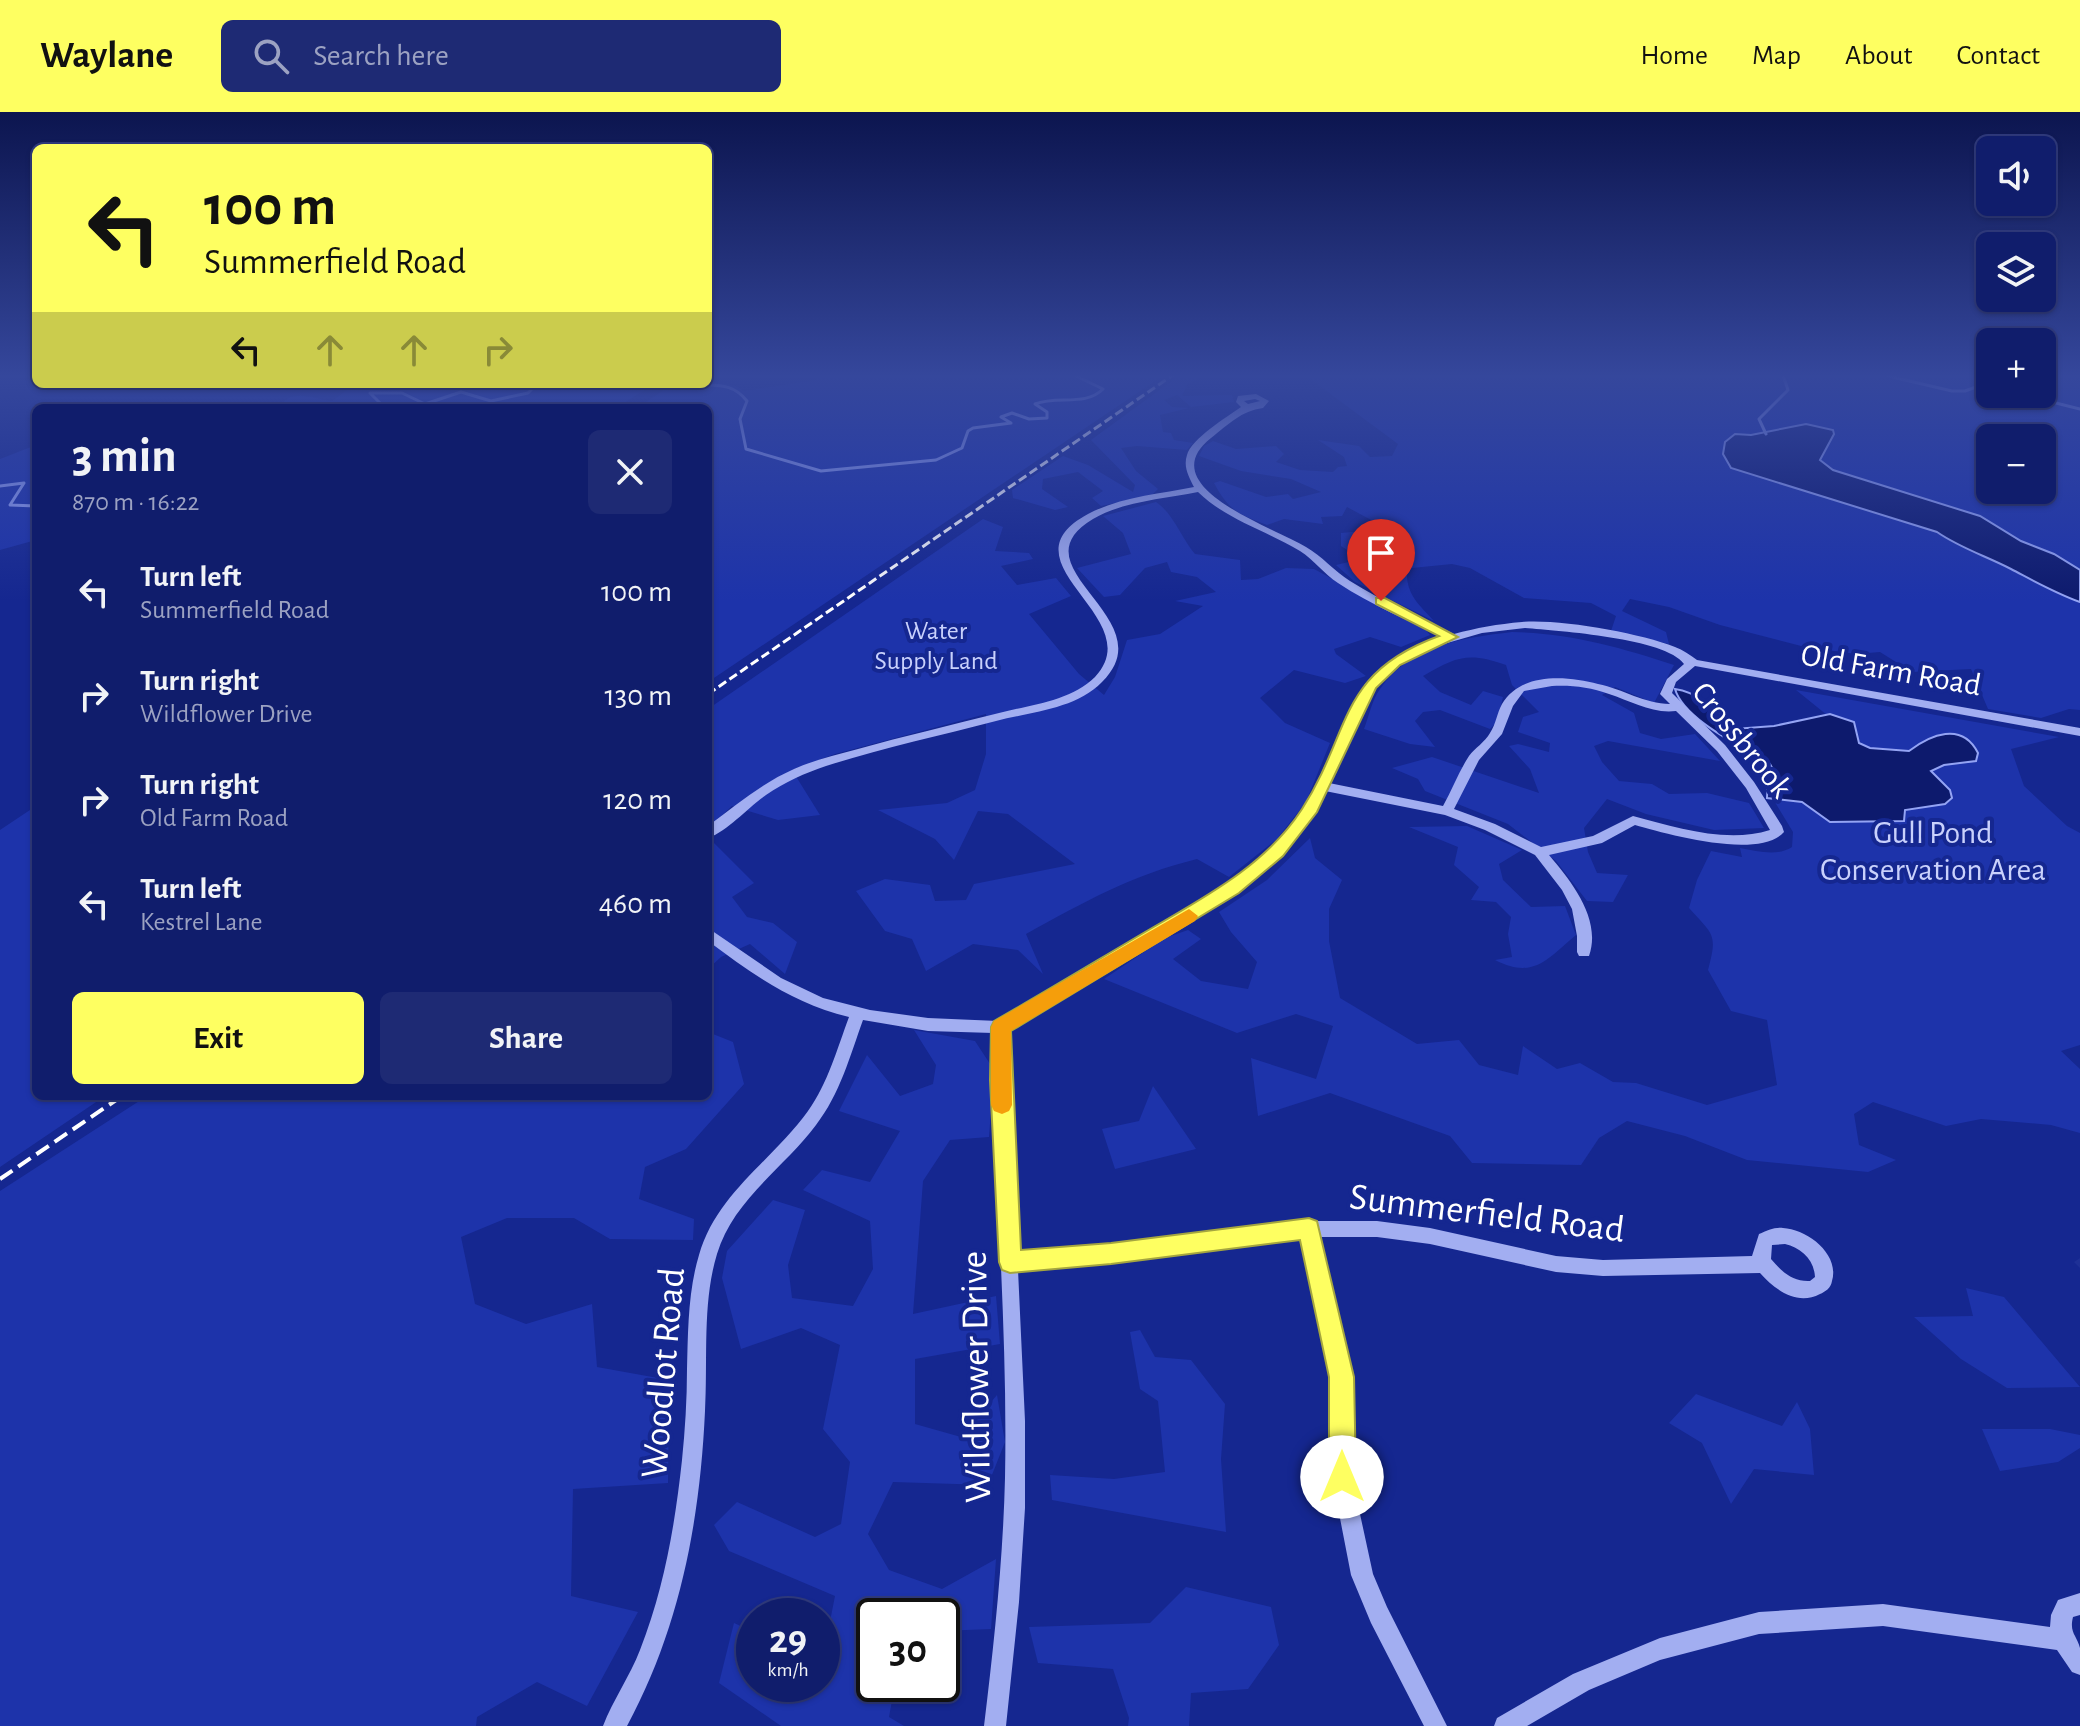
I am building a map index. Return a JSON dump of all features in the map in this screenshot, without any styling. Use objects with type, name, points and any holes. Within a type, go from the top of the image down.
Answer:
[{"type":"street","points":[[1194,450],[1191,467],[1202,488],[1215,503],[1237,519],[1292,543],[1343,581],[1451,637]]},
{"type":"street","points":[[712,830],[763,791],[798,772],[1047,705],[1089,687],[1108,669],[1115,648],[1106,620],[1063,563],[1061,550],[1066,536],[1076,525],[1100,512],[1202,488]]},
{"type":"street","name":"Old Farm Road","points":[[1001,1027],[1232,889],[1280,849],[1309,812],[1369,686],[1395,662],[1419,648],[1451,637],[1525,625],[1576,629],[1606,635],[1672,659],[2080,732]]},
{"type":"street","name":"Crossbrook","points":[[1540,852],[1597,840],[1633,820],[1688,834],[1742,840],[1767,837],[1777,832],[1750,785],[1721,748],[1666,694],[1671,681],[1693,662]]},
{"type":"street","points":[[1447,811],[1474,758],[1496,734],[1507,705],[1520,689],[1543,683],[1572,683],[1607,689],[1657,708],[1678,707]]},
{"type":"street","points":[[1322,786],[1447,811],[1490,827],[1540,852],[1577,903],[1586,931],[1584,952]]},
{"type":"street","points":[[712,936],[792,991],[858,1012],[980,1029],[1001,1027]]},
{"type":"street","name":"Woodlot Road","points":[[614,1726],[628,1703],[662,1622],[676,1575],[684,1532],[695,1418],[699,1305],[708,1254],[715,1236],[739,1198],[819,1109],[858,1012]]},
{"type":"street","name":"Wildflower Drive","points":[[995,1726],[1005,1648],[1015,1478],[1010,1262],[1000,1080],[1001,1027]]},
{"type":"street","points":[[1309,1229],[1341,1377],[1342,1477],[1362,1575],[1436,1726]]},
{"type":"street","name":"Summerfield Road","points":[[1010,1262],[1111,1254],[1309,1229],[1377,1229],[1430,1236],[1572,1266],[1764,1264]]},
{"type":"street","points":[[2080,1604],[2066,1608],[2061,1616],[2064,1640],[2080,1664]]},
{"type":"street","points":[[1505,1726],[1581,1682],[1660,1649],[1759,1623],[1883,1615],[2064,1640]]},
{"type":"green space","points":[[22,450],[32,450],[32,541],[0,550],[0,459]]},
{"type":"green space","points":[[712,450],[1052,450],[712,679]]},
{"type":"green space","points":[[1101,450],[1123,450],[1136,471],[1158,489],[1151,496],[1101,506],[1092,498],[1103,491],[1078,472],[1043,479],[1042,489],[1068,507],[1055,510],[1013,498],[1012,490],[1063,456],[1088,465],[1133,492],[1135,485]]},
{"type":"green space","points":[[1202,450],[1280,450],[1284,454],[1276,462],[1300,470],[1333,472],[1338,467],[1347,466],[1344,457],[1334,450],[1363,450],[1370,457],[1392,456],[1395,450],[1976,450],[1976,504],[2056,504],[2056,450],[2080,450],[2080,710],[2069,709],[2041,718],[1988,709],[1971,669],[1912,672],[1880,652],[1856,654],[1805,647],[1720,625],[1669,607],[1630,599],[1622,611],[1666,632],[1669,644],[1611,631],[1616,616],[1591,603],[1524,598],[1470,568],[1452,564],[1412,568],[1407,572],[1411,593],[1434,621],[1355,582],[1336,565],[1361,559],[1341,546],[1341,533],[1362,531],[1381,534],[1386,528],[1347,507],[1342,516],[1321,517],[1323,524],[1284,519],[1267,525],[1230,506],[1214,483],[1220,481],[1266,497],[1288,494],[1293,499],[1321,492],[1291,479],[1241,471],[1199,456]]},
{"type":"green space","name":"Water Supply Land","points":[[1156,502],[1195,554],[1240,560],[1241,580],[1258,579],[1286,568],[1314,569],[1424,628],[1430,635],[1401,647],[1370,637],[1334,649],[1336,654],[1366,676],[1345,683],[1294,670],[1260,698],[1285,723],[1330,743],[1306,802],[1277,839],[1229,877],[1197,859],[1130,881],[1068,911],[1026,934],[1043,974],[1018,950],[973,944],[926,971],[912,939],[885,931],[856,891],[885,879],[930,885],[935,901],[966,900],[974,884],[1075,864],[1008,814],[978,811],[954,860],[935,839],[878,810],[947,803],[975,790],[986,754],[986,714],[835,754],[792,770],[820,815],[778,820],[732,806],[712,825],[712,706],[983,519],[1003,527],[995,551],[1029,553],[1033,559],[1001,566],[1017,585],[1056,578],[1071,596],[1029,614],[1079,674],[1104,695],[1115,677],[1127,640],[1160,634],[1203,606],[1175,601],[1216,592],[1197,577],[1171,572],[1167,562],[1145,568],[1120,595],[1104,597],[1077,568],[1131,554],[1123,533],[1103,516]]},
{"type":"green space","points":[[1512,632],[1594,642],[1674,665],[1654,703],[1615,687],[1602,695],[1634,713],[1640,733],[1661,739],[1695,734],[1720,761],[1608,741],[1594,746],[1602,762],[1619,781],[1652,784],[1669,794],[1707,793],[1749,803],[1764,828],[1714,830],[1646,814],[1607,799],[1584,828],[1588,852],[1597,873],[1628,875],[1613,902],[1587,901],[1556,861],[1508,824],[1425,791],[1418,779],[1392,768],[1432,757],[1539,793],[1530,769],[1509,746],[1518,744],[1549,752],[1550,743],[1518,732],[1523,717],[1539,712],[1512,685],[1506,665],[1482,658],[1463,658],[1423,676],[1440,692],[1471,705],[1483,691],[1503,697],[1497,722],[1490,729],[1440,710],[1423,712],[1415,721],[1435,747],[1410,744],[1364,729],[1377,693],[1406,662],[1438,646]]},
{"type":"green space","name":"Gull Pond Conservation Area","points":[[1796,690],[2059,737],[2011,749],[2024,786],[2067,826],[2080,833],[2080,1045],[2061,1051],[2080,1069],[2080,1133],[2051,1125],[1981,1119],[1946,1126],[1873,1102],[1854,1114],[1859,1145],[1896,1160],[1868,1172],[1747,1160],[1685,1136],[1627,1121],[1599,1138],[1581,1165],[1472,1163],[1450,1136],[1330,1093],[1258,1116],[1251,1058],[1316,1079],[1333,1026],[1296,1014],[1237,1033],[1104,979],[1165,938],[1188,930],[1201,939],[1173,959],[1201,981],[1248,989],[1257,962],[1231,932],[1219,912],[1267,880],[1310,838],[1315,858],[1342,880],[1329,909],[1329,941],[1340,998],[1417,1044],[1459,1040],[1479,1065],[1518,1075],[1523,1046],[1557,1069],[1580,1063],[1613,1082],[1636,1083],[1707,1105],[1777,1085],[1767,1020],[1731,1011],[1708,970],[1713,941],[1704,924],[1689,908],[1697,880],[1711,851],[1742,857],[1740,848],[1773,853],[1792,847],[1793,832],[1770,794],[1890,766]]},
{"type":"green space","points":[[32,809],[32,1100],[99,1100],[0,1167],[0,830]]},
{"type":"green space","points":[[1467,826],[1522,850],[1499,864],[1503,880],[1531,907],[1565,906],[1576,935],[1548,959],[1520,968],[1495,960],[1512,957],[1508,934],[1511,917],[1496,902],[1471,900],[1479,887],[1454,865],[1458,847],[1409,827]]},
{"type":"green space","points":[[712,841],[754,883],[732,897],[747,917],[773,923],[797,942],[785,974],[750,944],[721,957],[712,965]]},
{"type":"green space","points":[[914,1030],[975,1041],[994,1070],[989,1137],[950,1140],[923,1181],[913,1314],[996,1296],[1000,1344],[915,1359],[915,1424],[961,1437],[997,1395],[1005,1442],[988,1485],[893,1482],[868,1534],[889,1570],[942,1589],[996,1559],[991,1629],[960,1630],[960,1598],[856,1598],[856,1702],[892,1702],[889,1717],[904,1726],[781,1726],[746,1702],[840,1702],[840,1598],[729,1551],[714,1525],[737,1502],[815,1537],[841,1524],[850,1462],[823,1429],[840,1345],[801,1328],[741,1349],[722,1278],[727,1251],[773,1200],[805,1210],[788,1265],[792,1298],[853,1306],[873,1269],[870,1221],[803,1190],[822,1170],[870,1182],[900,1131],[839,1111],[867,1055],[900,1096],[933,1084],[936,1065]]},
{"type":"green space","points":[[712,1034],[733,1042],[744,1084],[686,1149],[645,1167],[639,1199],[694,1219],[693,1240],[610,1239],[574,1218],[507,1218],[461,1237],[475,1304],[526,1324],[592,1304],[597,1367],[669,1380],[668,1483],[573,1489],[571,1596],[638,1612],[587,1706],[537,1682],[477,1717],[476,1726],[0,1726],[0,1191],[141,1100],[712,1100]]},
{"type":"green space","points":[[1153,1086],[1196,1149],[1115,1169],[1102,1129],[1139,1121]]},
{"type":"green space","points":[[1966,1288],[2004,1297],[2080,1387],[2007,1388],[1961,1359],[1914,1317],[1973,1316]]},
{"type":"green space","points":[[1140,1330],[1155,1357],[1191,1360],[1225,1404],[1221,1459],[1226,1532],[1052,1500],[1050,1475],[1114,1479],[1165,1472],[1158,1401],[1140,1389],[1130,1332]]},
{"type":"green space","points":[[1696,1394],[1782,1426],[1797,1402],[1810,1429],[1814,1475],[1754,1469],[1731,1504],[1702,1443],[1669,1423]]},
{"type":"green space","points":[[1982,1429],[2050,1429],[2080,1435],[2080,1448],[2058,1462],[2000,1471]]},
{"type":"green space","points":[[1186,1587],[1271,1607],[1279,1645],[1248,1689],[1191,1693],[1189,1726],[1128,1726],[1129,1718],[1113,1669],[1038,1663],[1029,1627],[1150,1623]]},
{"type":"green space","points":[[736,1624],[736,1695],[719,1683]]},
{"type":"shaded area","points":[[1724,450],[1825,450],[1820,460],[1833,470],[1980,516],[2021,541],[2054,554],[2080,570],[2080,602],[1937,532],[1731,468]]},
{"type":"shaded area","points":[[1675,689],[1708,703],[1734,729],[1774,726],[1830,714],[1854,722],[1859,743],[1870,748],[1909,751],[1936,736],[1955,734],[1971,743],[1978,753],[1976,761],[1944,765],[1931,771],[1950,790],[1952,798],[1945,804],[1905,810],[1904,821],[1830,822],[1802,802],[1767,798],[1768,781],[1776,775],[1770,764],[1702,722]]},
{"type":"waterway","points":[[750,450],[821,471],[936,460],[957,450]]},
{"type":"waterway","points":[[0,486],[24,483],[10,505],[32,506]]},
{"type":"railway","points":[[712,691],[1063,450]]},
{"type":"railway","points":[[0,1179],[116,1100]]},
{"type":"slow traffic","points":[[1002,1105],[1001,1027],[1189,916]]},
{"type":"route","points":[[1342,1477],[1341,1377],[1309,1229],[1111,1254],[1010,1262],[1000,1080],[1001,1027],[1232,889],[1277,852],[1309,812],[1369,686],[1395,662],[1419,648],[1451,637],[1381,601]]}]
